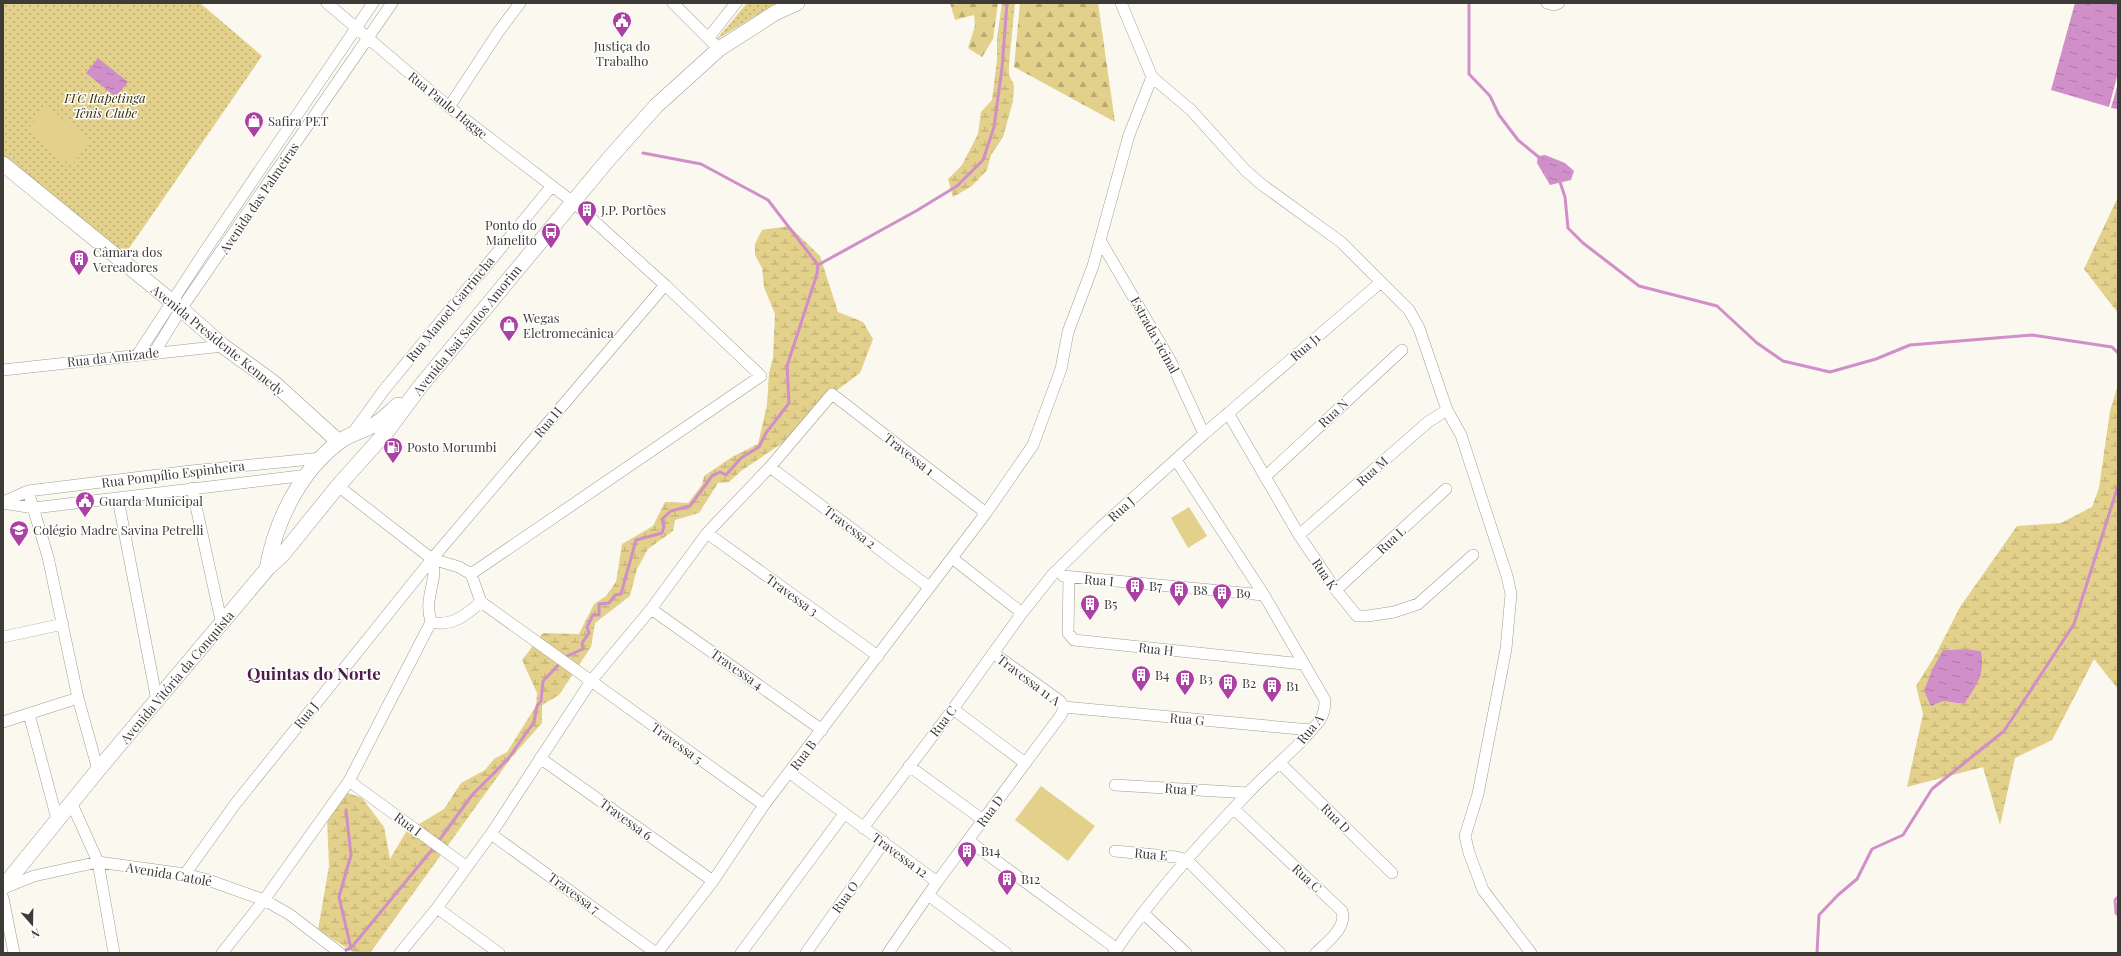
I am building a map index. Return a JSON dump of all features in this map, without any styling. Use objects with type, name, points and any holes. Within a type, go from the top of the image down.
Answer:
[{"type":"main road","name":"Avenida Isai Santos Amorim","points":[[353,470],[573,202],[656,106],[719,49],[775,13],[797,3]]},
{"type":"main road","name":"Avenida Presidente Kennedy","points":[[3,164],[223,346],[346,438],[355,442],[366,456]]},
{"type":"main road","points":[[267,569],[273,540],[284,513],[308,475],[322,458],[346,438],[374,425],[419,388]]},
{"type":"main road","name":"Avenida Vitória da Conquista","points":[[3,888],[71,802],[222,625],[267,569],[282,554],[353,470]]},
{"type":"street","name":"Rua Paulo Hagge","points":[[327,3],[449,106],[573,202]]},
{"type":"street","name":"Avenida das Palmeiras","points":[[154,353],[176,306],[373,3]]},
{"type":"street","name":"Avenida das Palmeiras","points":[[138,354],[176,306],[392,3]]},
{"type":"street","points":[[449,106],[499,31],[520,3]]},
{"type":"street","points":[[672,3],[709,37],[719,49]]},
{"type":"street","points":[[709,37],[736,3]]},
{"type":"street","points":[[1121,3],[1152,77],[1191,110],[1245,170],[1261,184],[1341,242],[1409,310],[1417,324],[1447,410],[1460,435],[1507,576],[1511,594],[1505,656],[1478,794],[1465,831],[1466,842],[1483,890],[1531,953]]},
{"type":"street","points":[[1547,3],[1554,5],[1559,3]]},
{"type":"street","name":"Rua B","points":[[657,953],[713,882],[764,805],[790,773],[929,587],[986,514],[1033,446],[1061,369],[1068,332],[1093,266],[1109,214],[1116,178],[1128,140],[1152,77]]},
{"type":"street","name":"Rua Manoel Garrincha","points":[[346,438],[551,186]]},
{"type":"street","points":[[471,574],[761,376],[665,284],[573,202]]},
{"type":"street","name":"Estrada vicinal","points":[[1100,240],[1170,360],[1204,434]]},
{"type":"street","name":"Rua J1","points":[[1228,413],[1381,282]]},
{"type":"street","name":"Rua H","points":[[432,559],[665,284]]},
{"type":"street","name":"Rua da Amizade","points":[[3,370],[138,354],[223,346]]},
{"type":"street","name":"Rua N","points":[[1265,477],[1402,350]]},
{"type":"street","name":"Travessa 1","points":[[770,467],[832,394],[986,514]]},
{"type":"street","name":"Rua M","points":[[1300,535],[1428,422],[1447,410]]},
{"type":"street","name":"Rua J","points":[[1022,613],[1053,574],[1100,528],[1228,413]]},
{"type":"street","name":"Rua K","points":[[1228,413],[1300,535],[1336,590],[1357,616],[1368,616],[1407,609],[1426,598],[1473,555]]},
{"type":"street","name":"Rua Pompílio Espinheira","points":[[3,502],[28,491],[322,458]]},
{"type":"street","name":"Rua A","points":[[1115,951],[1143,913],[1187,860],[1248,793],[1280,763],[1323,716],[1325,700],[1264,595],[1176,460]]},
{"type":"street","points":[[400,953],[437,908],[491,834],[591,681],[651,609],[707,533],[770,467]]},
{"type":"street","name":"Travessa 2","points":[[770,467],[929,587]]},
{"type":"street","name":"Rua Pompílio Espinheira","points":[[3,502],[34,508],[308,475]]},
{"type":"street","points":[[338,486],[432,559],[459,567],[471,574],[481,602],[468,614],[454,621],[440,624],[431,622]]},
{"type":"street","points":[[192,488],[222,625]]},
{"type":"street","name":"Rua L","points":[[1336,590],[1446,489]]},
{"type":"street","points":[[28,491],[48,557],[78,698],[98,770]]},
{"type":"street","points":[[118,498],[157,701]]},
{"type":"street","name":"Travessa 3","points":[[707,533],[878,656]]},
{"type":"street","points":[[952,558],[1022,613]]},
{"type":"street","points":[[222,953],[264,900],[349,781],[431,622],[428,601],[435,570],[432,559]]},
{"type":"street","name":"Rua J","points":[[184,874],[236,803],[432,559]]},
{"type":"street","name":"Rua I","points":[[1053,574],[1069,577],[1264,595]]},
{"type":"street","name":"Rua H","points":[[1069,577],[1068,633],[1074,640],[1303,664]]},
{"type":"street","name":"Travessa 5","points":[[481,602],[764,805]]},
{"type":"street","name":"Travessa 4","points":[[651,609],[822,730]]},
{"type":"street","name":"Rua C","points":[[863,828],[1022,613]]},
{"type":"street","points":[[3,638],[63,624]]},
{"type":"street","name":"Travessa 11 A","points":[[993,653],[1060,701],[1064,707]]},
{"type":"street","points":[[3,722],[78,698]]},
{"type":"street","name":"Rua G","points":[[1064,707],[1311,730]]},
{"type":"street","name":"Rua D","points":[[888,953],[937,882],[969,841],[1061,715],[1064,707]]},
{"type":"street","points":[[953,708],[1025,763]]},
{"type":"street","points":[[29,714],[58,819]]},
{"type":"street","name":"Travessa 6","points":[[540,758],[713,882]]},
{"type":"street","name":"Rua D","points":[[1280,763],[1392,873]]},
{"type":"street","points":[[910,766],[983,820]]},
{"type":"street","name":"Travessa 12","points":[[790,773],[937,882]]},
{"type":"street","name":"Rua I","points":[[349,781],[467,867]]},
{"type":"street","name":"Rua F","points":[[1115,785],[1248,793]]},
{"type":"street","points":[[71,802],[98,862],[114,953]]},
{"type":"street","name":"Rua C","points":[[1234,809],[1342,911],[1344,918],[1342,925],[1316,953]]},
{"type":"street","points":[[741,953],[844,814]]},
{"type":"street","name":"Travessa 7","points":[[491,834],[657,953]]},
{"type":"street","points":[[969,841],[1115,951]]},
{"type":"street","name":"Rua O","points":[[806,953],[884,842]]},
{"type":"street","name":"Rua E","points":[[1115,851],[1176,857],[1187,860]]},
{"type":"street","points":[[1187,860],[1280,953]]},
{"type":"street","points":[[3,888],[34,876],[98,862]]},
{"type":"street","name":"Avenida Catolé","points":[[98,862],[184,874],[208,880],[264,900],[289,914],[340,953]]},
{"type":"street","points":[[928,895],[1006,953]]},
{"type":"street","points":[[3,898],[14,953]]},
{"type":"street","points":[[437,908],[499,953]]},
{"type":"street","points":[[1143,913],[1186,953]]},
{"type":"green space","name":"ITC Itapetinga Tênis Clube","points":[[3,3],[200,3],[262,56],[123,257],[3,160]]},
{"type":"green space","points":[[117,3],[134,3],[127,11]]},
{"type":"green space","points":[[747,3],[776,3],[716,40]]},
{"type":"green space","points":[[950,3],[998,3],[993,39],[982,57],[968,48],[975,26],[974,15],[955,20]]},
{"type":"green space","points":[[1002,3],[1015,3],[1009,64],[1009,75],[1014,85],[1013,101],[1003,137],[991,155],[987,170],[972,186],[953,197],[948,179],[962,165],[978,134],[981,112],[992,100],[997,60],[997,38]]},
{"type":"green space","points":[[1020,3],[1098,3],[1115,122],[1014,67]]},
{"type":"green space","points":[[47,106],[91,142],[71,166],[27,130]]},
{"type":"green space","points":[[2118,197],[2118,313],[2084,269]]},
{"type":"green space","points":[[789,226],[820,256],[838,312],[863,322],[873,339],[860,373],[832,394],[826,407],[784,442],[741,471],[729,482],[718,483],[699,513],[675,520],[673,531],[648,549],[637,569],[630,596],[595,623],[591,647],[559,695],[542,705],[542,723],[511,758],[370,953],[355,953],[318,930],[329,866],[327,817],[342,791],[362,798],[384,827],[390,859],[406,832],[444,809],[461,783],[485,770],[494,759],[507,752],[536,706],[537,693],[522,660],[543,633],[579,634],[594,604],[606,596],[616,582],[622,544],[653,526],[665,502],[688,503],[702,485],[704,476],[732,457],[758,444],[767,405],[769,373],[773,358],[775,314],[764,287],[762,268],[755,255],[755,244],[762,230]]},
{"type":"green space","points":[[2118,385],[2118,689],[2094,659],[2052,740],[2015,758],[2000,825],[1983,767],[1907,787],[1923,714],[1916,686],[1936,654],[1960,607],[2017,526],[2061,523],[2092,507],[2099,488],[2110,411]],"holes":[[[1967,649],[1981,651],[1964,704],[1943,701],[1943,650]]]},
{"type":"green space","points":[[1189,507],[1207,536],[1188,548],[1171,518]]},
{"type":"green space","points":[[1041,786],[1095,826],[1068,861],[1015,820]]},
{"type":"water","points":[[2075,3],[2118,3],[2118,73],[2109,107],[2051,90]]},
{"type":"water","points":[[98,58],[128,82],[116,97],[86,73]]},
{"type":"water","points":[[2118,83],[2118,109],[2111,108]]},
{"type":"water","points":[[1545,155],[1565,163],[1574,171],[1571,180],[1550,185],[1537,163],[1538,156]]},
{"type":"water","points":[[1967,649],[1981,651],[1981,673],[1973,691],[1964,704],[1943,701],[1931,706],[1924,691],[1932,670],[1943,650]]},
{"type":"waterway","points":[[818,265],[916,211],[957,186],[983,160],[994,127],[1002,68],[1007,3]]},
{"type":"waterway","points":[[1469,3],[1469,74],[1490,96],[1499,115],[1518,140],[1541,159]]},
{"type":"waterway","points":[[351,948],[435,846],[472,795],[508,759],[534,722],[537,706],[541,701],[543,681],[567,656],[583,649],[582,643],[589,633],[587,627],[593,615],[599,615],[599,604],[609,603],[615,595],[621,594],[636,540],[662,533],[664,526],[662,519],[671,511],[690,506],[712,476],[720,472],[726,475],[741,458],[759,447],[766,433],[789,403],[787,366],[817,274],[818,265],[768,200],[701,164],[643,153]]},
{"type":"waterway","points":[[1559,179],[1565,197],[1568,228],[1583,243],[1639,286],[1717,306],[1757,343],[1783,361],[1830,372],[1876,359],[1910,345],[2032,335],[2112,347],[2118,353]]},
{"type":"waterway","points":[[1817,953],[1819,915],[1838,895],[1857,879],[1872,849],[1903,835],[1932,789],[2004,731],[2074,624],[2118,486]]},
{"type":"waterway","points":[[341,952],[351,948],[339,897],[351,855],[346,810]]},
{"type":"waterway","points":[[2118,897],[2115,900],[2116,913],[2118,915]]},
{"type":"place","name":"Justiça do Trabalho","points":[[622,38]]},
{"type":"place","name":"Safira PET","points":[[254,138]]},
{"type":"place","name":"J.P. Portões","points":[[587,227]]},
{"type":"place","name":"Ponto do Manelito","points":[[551,249]]},
{"type":"place","name":"Câmara dos Vereadores","points":[[79,276]]},
{"type":"place","name":"Wegas Eletromecânica","points":[[509,342]]},
{"type":"place","name":"Posto Morumbi","points":[[393,464]]},
{"type":"place","name":"Guarda Municipal","points":[[85,518]]},
{"type":"place","name":"Colégio Madre Savina Petrelli","points":[[19,547]]},
{"type":"place","name":"B7","points":[[1135,603]]},
{"type":"place","name":"B8","points":[[1179,607]]},
{"type":"place","name":"B9","points":[[1222,610]]},
{"type":"place","name":"B5","points":[[1090,621]]},
{"type":"place","name":"B4","points":[[1141,692]]},
{"type":"place","name":"B3","points":[[1185,696]]},
{"type":"place","name":"B2","points":[[1228,700]]},
{"type":"place","name":"B1","points":[[1272,703]]},
{"type":"place","name":"B14","points":[[967,868]]},
{"type":"place","name":"B12","points":[[1007,896]]},
{"type":"district","name":"Quintas do Norte","points":[[314,674]]}]
